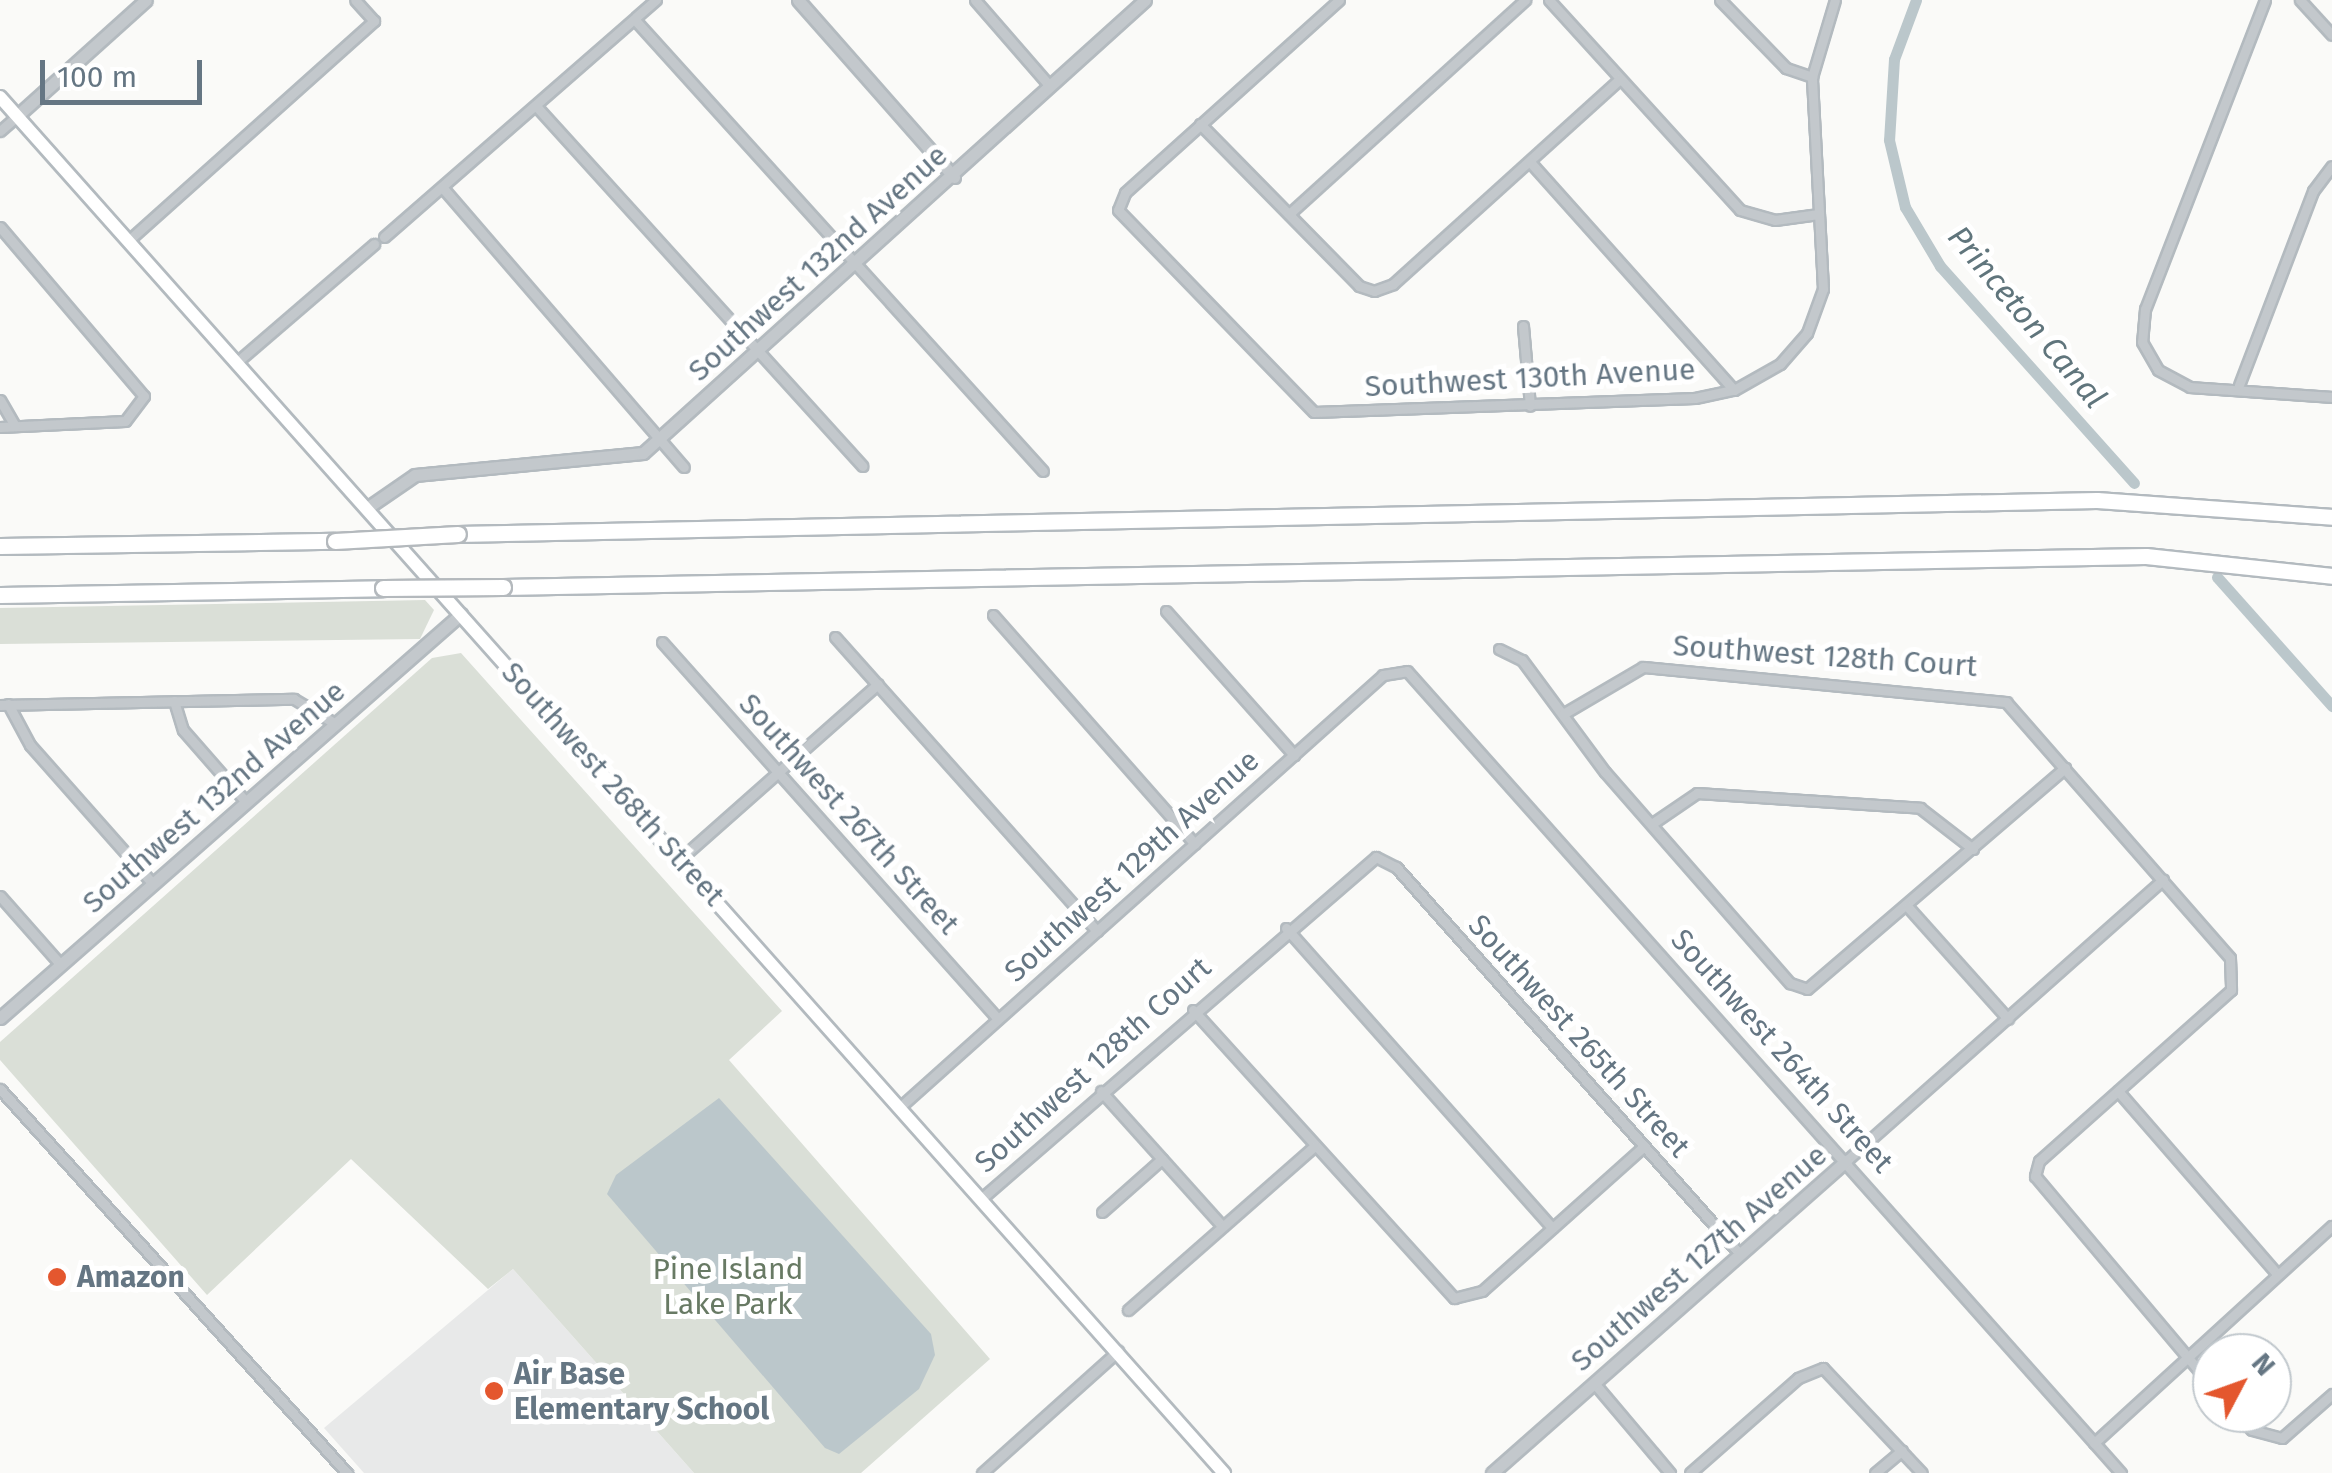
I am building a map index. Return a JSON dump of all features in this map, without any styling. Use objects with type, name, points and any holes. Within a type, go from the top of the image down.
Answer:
[{"type":"highway","points":[[0,546],[336,542],[458,534],[2096,500],[2194,503],[2332,517]]},
{"type":"highway","points":[[0,594],[2146,556],[2246,562],[2332,576]]},
{"type":"main road","name":"Southwest 268th Street","points":[[0,97],[1224,1473]]},
{"type":"street","points":[[0,131],[146,0]]},
{"type":"street","points":[[130,240],[374,21],[355,0]]},
{"type":"street","points":[[237,362],[656,0]]},
{"type":"street","points":[[798,0],[954,176]]},
{"type":"street","points":[[975,0],[1050,85]]},
{"type":"street","name":"Southwest 132nd Avenue","points":[[368,508],[415,475],[624,460],[662,436],[1145,0]]},
{"type":"street","points":[[1288,214],[1525,0]]},
{"type":"street","points":[[1549,0],[1740,210],[1776,220],[1818,214]]},
{"type":"street","points":[[1720,0],[1786,68],[1812,77]]},
{"type":"street","name":"Southwest 130th Avenue","points":[[1200,124],[1118,210],[1314,412],[1530,406],[1734,390],[1780,364],[1807,333],[1823,289],[1812,77],[1835,0]]},
{"type":"street","points":[[2265,0],[2144,309],[2148,359],[2190,386],[2239,385],[2332,396]]},
{"type":"street","points":[[2300,0],[2332,35]]},
{"type":"street","points":[[1335,1],[1200,124],[1288,214],[1374,291],[1530,162],[1619,80]]},
{"type":"street","points":[[635,20],[1042,471]]},
{"type":"street","points":[[536,106],[862,466]]},
{"type":"street","points":[[1530,162],[1734,390]]},
{"type":"street","points":[[2239,385],[2313,191],[2332,166]]},
{"type":"street","points":[[442,187],[662,436],[684,467]]},
{"type":"street","points":[[0,227],[144,396],[125,421],[0,427]]},
{"type":"street","points":[[1523,326],[1530,406]]},
{"type":"street","points":[[0,400],[15,426]]},
{"type":"street","points":[[1166,611],[1294,756]]},
{"type":"street","name":"Southwest 132nd Avenue","points":[[0,1018],[461,614]]},
{"type":"street","points":[[993,615],[1195,844]]},
{"type":"street","points":[[836,636],[1097,931]]},
{"type":"street","name":"Southwest 267th Street","points":[[662,642],[998,1020]]},
{"type":"street","points":[[1499,648],[1522,660],[1653,823],[1790,982],[1807,989],[1908,907],[2065,768]]},
{"type":"street","name":"Southwest 128th Court","points":[[1563,714],[1643,667],[1992,694],[2065,768],[2230,958],[2236,977],[2118,1091]]},
{"type":"street","name":"Southwest 129th Avenue","points":[[900,1106],[1294,756],[1401,669]]},
{"type":"street","name":"Southwest 264th Street","points":[[1401,669],[1420,678],[2120,1473]]},
{"type":"street","points":[[680,859],[878,684]]},
{"type":"street","points":[[4,704],[299,700],[336,724]]},
{"type":"street","points":[[174,701],[183,730],[246,802]]},
{"type":"street","points":[[4,704],[30,745],[154,884]]},
{"type":"street","points":[[1653,823],[1697,793],[1920,808],[1973,849]]},
{"type":"street","name":"Southwest 128th Court","points":[[982,1198],[1286,928],[1376,857]]},
{"type":"street","name":"Southwest 265th Street","points":[[1376,857],[1396,867],[1740,1254]]},
{"type":"street","name":"Southwest 127th Avenue","points":[[1492,1473],[2163,880]]},
{"type":"street","points":[[0,896],[61,965]]},
{"type":"street","points":[[1908,907],[2008,1019]]},
{"type":"street","points":[[1286,928],[1552,1228]]},
{"type":"street","points":[[1192,1010],[1460,1300],[1552,1228],[1644,1146]]},
{"type":"street","points":[[0,1088],[347,1473]]},
{"type":"street","points":[[1101,1091],[1222,1226]]},
{"type":"street","points":[[2192,1364],[2035,1176],[2039,1161],[2118,1091],[2278,1274]]},
{"type":"street","points":[[1128,1310],[1315,1146]]},
{"type":"street","points":[[1102,1212],[1162,1159]]},
{"type":"street","points":[[2094,1443],[2332,1226]]},
{"type":"street","points":[[982,1473],[1118,1352]]},
{"type":"street","points":[[1690,1473],[1814,1369],[1832,1372],[1922,1473]]},
{"type":"street","points":[[1594,1383],[1670,1473]]},
{"type":"street","points":[[2292,1429],[2332,1394]]},
{"type":"street","points":[[2262,1433],[2269,1438],[2282,1438],[2288,1433]]},
{"type":"street","points":[[1876,1473],[1902,1450]]},
{"type":"shaded area","points":[[719,1098],[931,1334],[935,1355],[919,1389],[839,1454],[825,1448],[607,1194],[616,1175]]},
{"type":"shaded area","name":"Air Base Elementary School","points":[[513,1269],[694,1473],[364,1473],[324,1428]]},
{"type":"green space","points":[[425,600],[434,610],[420,639],[0,644],[0,608]]},
{"type":"green space","name":"Pine Island Lake Park","points":[[461,653],[782,1011],[729,1060],[990,1359],[861,1473],[694,1473],[513,1269],[488,1289],[351,1159],[207,1295],[0,1060],[0,1042],[432,658]]},
{"type":"waterway","name":"Princeton Canal","points":[[1916,0],[1894,59],[1889,140],[1905,207],[1940,266],[2134,483]]},
{"type":"waterway","name":"Princeton Canal","points":[[2217,577],[2332,706]]},
{"type":"place","name":"Amazon","points":[[57,1277]]},
{"type":"place","name":"Air Base Elementary School","points":[[494,1391]]}]
